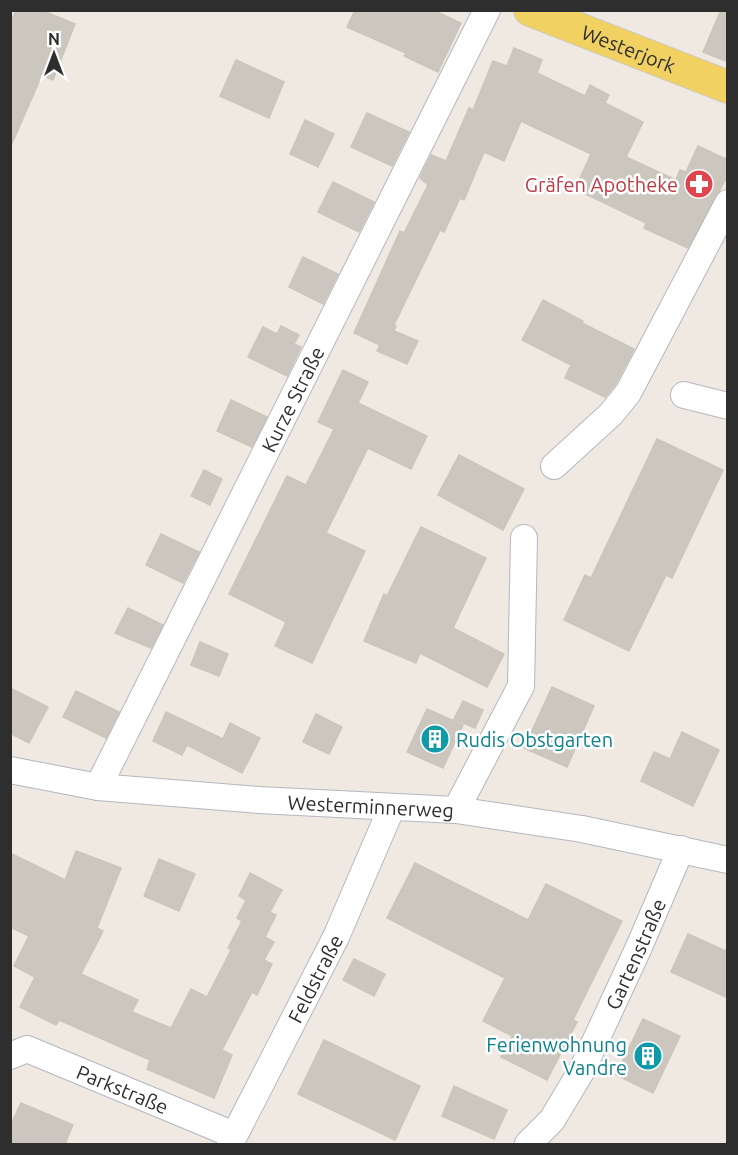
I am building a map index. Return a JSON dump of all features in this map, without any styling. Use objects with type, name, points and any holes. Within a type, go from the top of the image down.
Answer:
[{"type":"main road","name":"Westerjork","points":[[530,10],[728,87]]},
{"type":"street","name":"Kurze Straße","points":[[98,787],[486,10]]},
{"type":"street","points":[[554,466],[611,414],[628,393],[728,203]]},
{"type":"street","points":[[684,395],[728,406]]},
{"type":"street","points":[[456,810],[520,686],[524,538]]},
{"type":"street","name":"Westerminnerweg","points":[[10,770],[98,787],[259,800],[456,810],[582,829],[728,860]]},
{"type":"street","name":"Feldstraße","points":[[232,1140],[336,937],[392,807]]},
{"type":"street","name":"Gartenstraße","points":[[528,1144],[552,1120],[582,1070],[681,849]]},
{"type":"street","name":"Parkstraße","points":[[10,1056],[27,1049],[232,1140]]},
{"type":"building","points":[[16,10],[41,10],[75,24],[53,80],[42,75],[10,148],[10,25]]},
{"type":"building","points":[[355,10],[433,10],[461,23],[438,72],[404,56],[406,53],[347,27]]},
{"type":"building","points":[[721,10],[728,10],[728,62],[703,52]]},
{"type":"building","points":[[514,48],[542,60],[537,73],[585,96],[590,85],[609,95],[605,103],[643,122],[626,157],[676,180],[680,170],[686,172],[698,146],[728,160],[728,175],[688,248],[644,228],[646,223],[575,189],[591,154],[521,121],[504,161],[484,152],[464,200],[460,198],[444,232],[440,230],[394,325],[396,326],[394,331],[418,341],[407,364],[377,351],[380,345],[354,333],[400,231],[404,233],[428,185],[420,178],[431,155],[446,161],[469,108],[473,110],[493,61],[507,66]]},
{"type":"building","points":[[236,60],[284,82],[269,118],[220,96]]},
{"type":"building","points":[[367,113],[409,132],[392,166],[351,147]]},
{"type":"building","points":[[305,120],[334,134],[318,167],[290,154]]},
{"type":"building","points":[[333,182],[374,202],[359,232],[318,212]]},
{"type":"building","points":[[303,257],[338,274],[323,304],[289,287]]},
{"type":"building","points":[[543,300],[634,349],[615,385],[605,397],[565,378],[571,365],[522,340]]},
{"type":"building","points":[[281,326],[299,335],[294,344],[301,347],[287,376],[248,357],[263,327],[277,334]]},
{"type":"building","points":[[343,370],[368,382],[358,403],[427,436],[411,469],[368,448],[326,533],[365,551],[312,663],[275,646],[286,622],[229,594],[287,476],[306,485],[334,429],[318,422]]},
{"type":"building","points":[[231,400],[267,417],[252,447],[217,431]]},
{"type":"building","points":[[657,439],[723,470],[672,578],[666,575],[629,651],[564,620],[585,575],[591,578]]},
{"type":"building","points":[[459,455],[524,489],[503,530],[438,495]]},
{"type":"building","points":[[204,470],[222,479],[210,505],[191,496]]},
{"type":"building","points":[[421,527],[486,558],[453,628],[504,654],[487,687],[420,653],[416,663],[364,641],[384,594],[387,596]]},
{"type":"building","points":[[161,534],[199,552],[183,583],[146,565]]},
{"type":"building","points":[[128,608],[163,625],[151,648],[115,633]]},
{"type":"building","points":[[200,642],[228,654],[219,676],[191,665]]},
{"type":"building","points":[[552,687],[594,706],[567,767],[524,748]]},
{"type":"building","points":[[10,688],[48,707],[29,743],[10,733]]},
{"type":"building","points":[[76,691],[119,712],[106,738],[63,717]]},
{"type":"building","points":[[463,701],[483,710],[475,728],[454,719]]},
{"type":"building","name":"Rudis Obstgarten","points":[[427,709],[463,725],[443,768],[407,752]]},
{"type":"building","points":[[166,712],[223,739],[230,723],[260,738],[242,773],[187,745],[182,755],[153,741]]},
{"type":"building","points":[[316,714],[342,727],[329,754],[303,742]]},
{"type":"building","points":[[682,732],[719,750],[693,806],[641,781],[654,752],[670,759]]},
{"type":"building","points":[[76,851],[121,868],[97,928],[103,931],[81,974],[138,1000],[132,1012],[171,1028],[191,989],[207,997],[231,950],[228,948],[242,921],[237,918],[246,900],[239,896],[250,873],[282,890],[270,912],[276,915],[265,937],[274,942],[264,960],[272,964],[257,995],[252,992],[222,1050],[232,1055],[214,1098],[147,1069],[150,1060],[59,1020],[56,1025],[20,1007],[35,977],[14,966],[29,936],[10,927],[10,853],[65,880]]},
{"type":"building","points":[[159,859],[195,874],[179,911],[144,896]]},
{"type":"building","points":[[415,863],[528,920],[546,884],[622,921],[573,1020],[577,1022],[547,1080],[501,1057],[512,1036],[483,1021],[505,978],[387,918]]},
{"type":"building","points":[[688,934],[728,952],[728,998],[671,972]]},
{"type":"building","points":[[354,959],[385,974],[374,996],[343,980]]},
{"type":"building","name":"Ferienwohnung Vandre","points":[[643,1019],[680,1036],[653,1093],[616,1075]]},
{"type":"building","points":[[324,1040],[420,1086],[395,1140],[298,1094]]},
{"type":"building","points":[[454,1086],[507,1110],[494,1139],[442,1116]]},
{"type":"building","points":[[21,1103],[73,1125],[65,1144],[10,1144],[10,1127]]},
{"type":"place","name":"Gräfen Apotheke","points":[[699,184]]},
{"type":"place","name":"Rudis Obstgarten","points":[[435,739]]},
{"type":"place","name":"Ferienwohnung Vandre","points":[[648,1056]]}]
